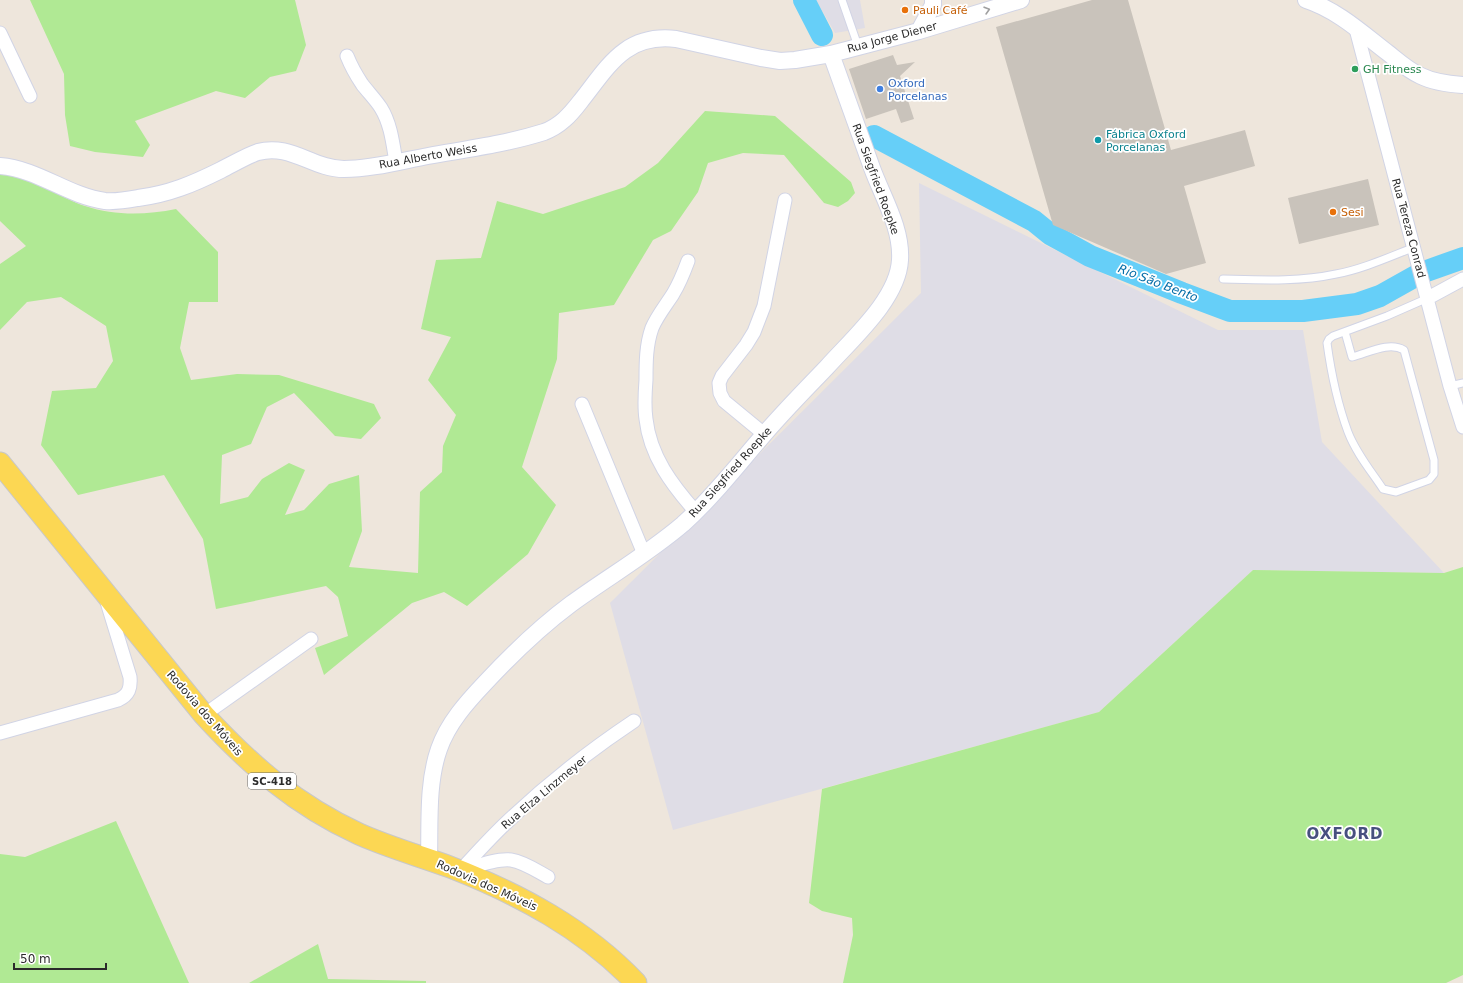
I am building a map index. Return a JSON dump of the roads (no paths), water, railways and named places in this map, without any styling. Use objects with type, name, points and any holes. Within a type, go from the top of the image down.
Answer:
[{"type":"main road","name":"Rodovia dos Móveis","points":[[0,463],[204,715],[246,759],[289,794],[311,808],[359,834],[460,871],[515,896],[566,925],[602,952],[636,983]]},
{"type":"street","name":"Rua Jorge Diener","points":[[831,54],[919,31],[1021,0]]},
{"type":"street","points":[[1306,0],[1334,13],[1420,76],[1446,83],[1463,85]]},
{"type":"street","points":[[919,31],[933,2],[953,20]]},
{"type":"street","name":"Rua Tereza Conrad","points":[[1356,29],[1426,293],[1457,384],[1463,427]]},
{"type":"street","points":[[0,34],[30,96]]},
{"type":"street","name":"Rua Alberto Weiss","points":[[0,166],[16,168],[29,172],[88,197],[106,201],[126,200],[152,196],[191,185],[256,153],[268,150],[283,150],[341,169],[355,169],[510,141],[551,129],[563,122],[571,114],[613,61],[624,51],[637,43],[648,39],[661,37],[676,39],[780,61],[831,54]]},
{"type":"street","name":"Rua Siegfried Roepke","points":[[429,860],[431,790],[434,767],[439,748],[448,729],[461,710],[496,672],[546,624],[570,604],[663,540],[696,512],[764,434],[856,335],[892,289],[900,261],[900,247],[897,230],[861,140],[831,54]]},
{"type":"street","points":[[347,56],[353,70],[362,84],[381,108],[390,131],[396,162]]},
{"type":"street","points":[[764,434],[724,401],[720,393],[719,383],[722,376],[746,345],[761,317],[785,200]]},
{"type":"street","points":[[688,261],[674,293],[652,328],[647,351],[645,405],[647,429],[659,462],[676,489],[696,512]]},
{"type":"street","points":[[1426,293],[1463,280]]},
{"type":"street","points":[[582,404],[644,554]]},
{"type":"street","points":[[0,733],[118,700],[124,698],[129,692],[130,685],[127,668],[103,589]]},
{"type":"street","points":[[204,715],[311,639]]},
{"type":"street","name":"Rua Elza Linzmeyer","points":[[460,871],[540,792],[592,751],[634,721]]},
{"type":"street","points":[[460,871],[503,860],[512,860],[522,863],[548,877]]},
{"type":"lane","points":[[842,0],[858,46]]},
{"type":"lane","points":[[1223,279],[1294,280],[1316,278],[1337,274],[1416,253]]},
{"type":"lane","points":[[1345,332],[1352,357],[1390,346],[1397,346],[1404,350],[1434,460],[1434,474],[1429,480],[1396,492],[1383,489],[1359,454],[1348,433],[1332,374],[1327,343],[1333,336],[1387,316],[1426,293]]},
{"type":"waterway","name":"Rio São Bento","points":[[804,0],[822,35]]},
{"type":"waterway","name":"Rio São Bento","points":[[874,136],[1034,221],[1050,234],[1090,256],[1230,311],[1303,311],[1357,304],[1380,296],[1421,273],[1463,258]]},
{"type":"place","name":"Pauli Café","points":[[905,10]]},
{"type":"place","name":"GH Fitness","points":[[1355,69]]},
{"type":"place","name":"Oxford Porcelanas","points":[[880,89]]},
{"type":"place","name":"Fábrica Oxford Porcelanas","points":[[1098,140]]},
{"type":"place","name":"Sesi","points":[[1333,212]]},
{"type":"district","name":"OXFORD","points":[[1345,834]]}]
